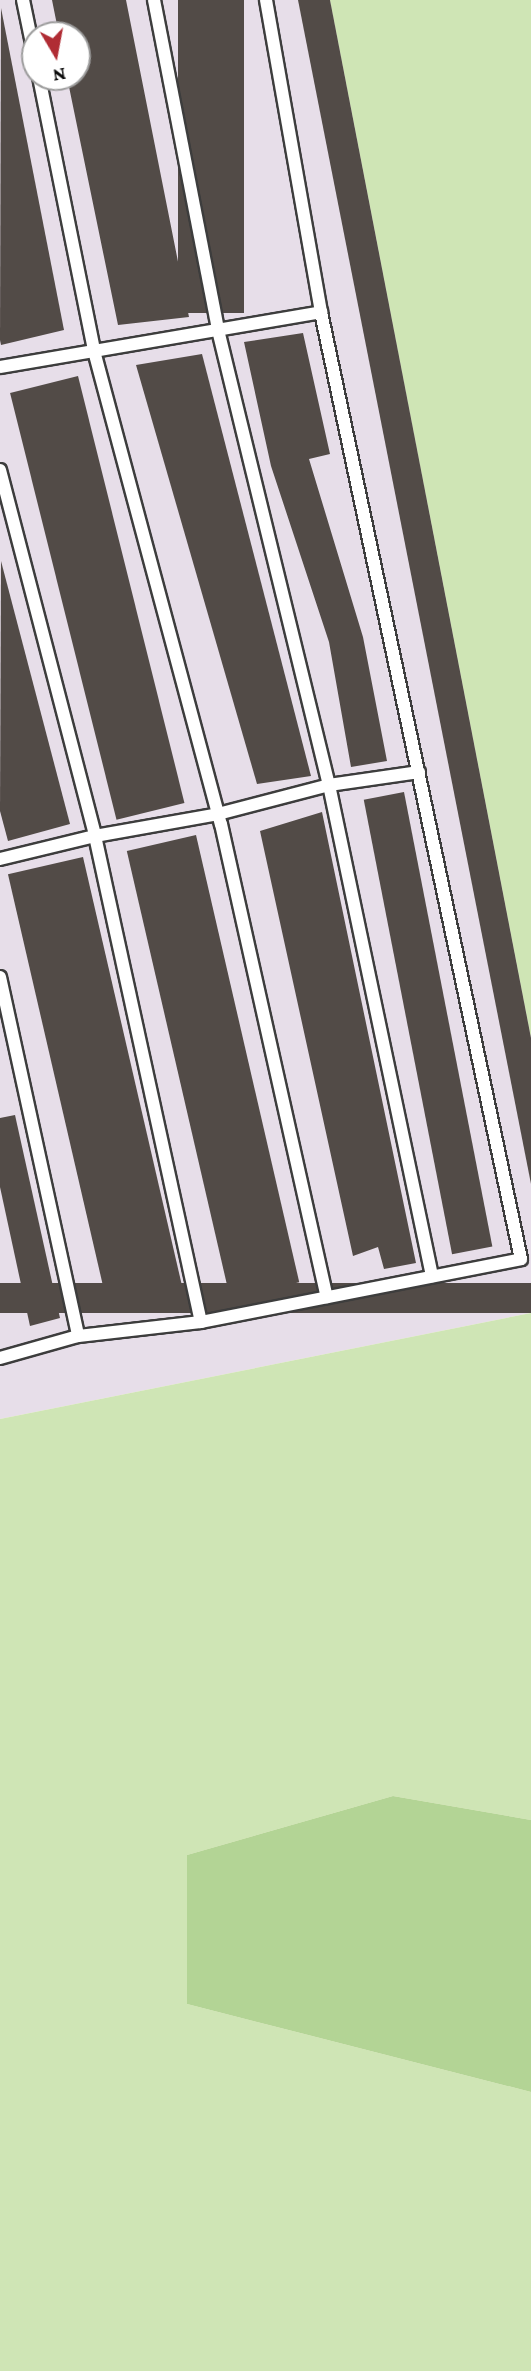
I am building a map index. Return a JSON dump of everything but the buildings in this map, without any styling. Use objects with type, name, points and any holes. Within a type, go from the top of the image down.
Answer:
[{"type":"lane","points":[[23,0],[27,21]]},
{"type":"lane","points":[[154,0],[218,330],[329,785],[432,1276]]},
{"type":"lane","points":[[0,1358],[78,1336],[201,1322],[521,1259],[321,312],[266,0]]},
{"type":"lane","points":[[42,91],[93,351],[218,814],[327,1297]]},
{"type":"lane","points":[[0,367],[321,312]]},
{"type":"lane","points":[[0,470],[94,836],[201,1322]]},
{"type":"lane","points":[[0,859],[94,836],[218,814],[329,785],[419,772]]},
{"type":"lane","points":[[0,977],[78,1336]]},
{"type":"shaded area","points":[[0,0],[330,0],[531,1038],[531,1313],[0,1419]]},
{"type":"green space","points":[[330,0],[531,0],[531,1038]]},
{"type":"green space","points":[[531,1313],[531,1820],[393,1796],[187,1855],[187,2004],[531,2092],[531,2371],[0,2371],[0,1419]]},
{"type":"green space","points":[[393,1796],[531,1820],[531,2092],[187,2004],[187,1855]]}]
